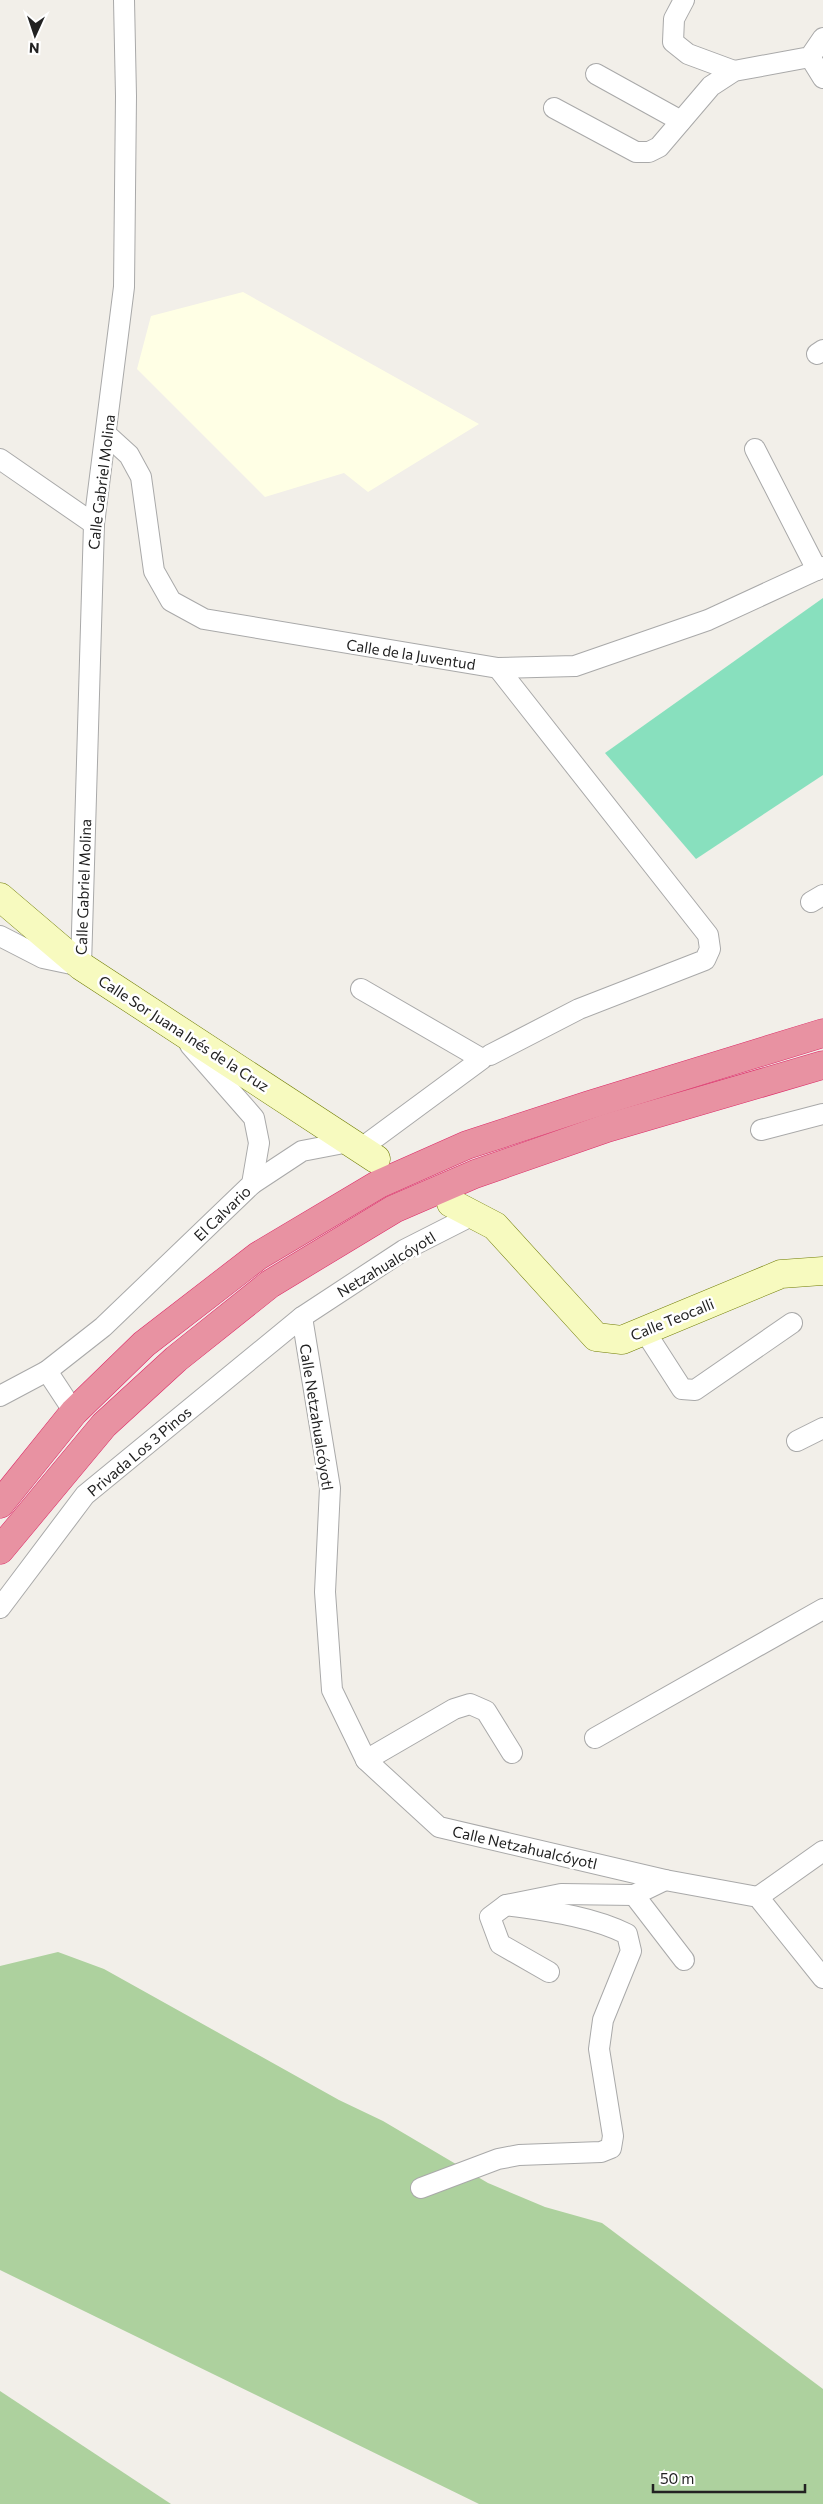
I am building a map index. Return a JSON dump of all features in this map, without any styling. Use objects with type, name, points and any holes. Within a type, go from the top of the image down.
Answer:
[{"type":"highway","points":[[0,1504],[74,1412],[144,1344],[258,1256],[379,1184],[467,1145],[589,1105],[823,1033]]},
{"type":"highway","points":[[0,1550],[104,1425],[176,1359],[270,1284],[394,1209],[475,1174],[607,1128],[823,1065]]},
{"type":"street","name":"Calle Gabriel Molina","points":[[81,966],[94,524],[124,287],[126,96],[123,0]]},
{"type":"street","points":[[684,0],[674,19],[673,42],[688,54],[734,71]]},
{"type":"street","points":[[554,108],[636,152],[649,152],[659,147],[712,86],[734,71],[810,57],[823,38]]},
{"type":"street","points":[[810,57],[823,78]]},
{"type":"street","points":[[596,74],[680,121]]},
{"type":"street","name":"Calle de la Juventud","points":[[106,435],[129,455],[141,478],[154,571],[171,601],[204,619],[498,668],[575,666],[708,620],[820,568]]},
{"type":"street","points":[[754,449],[820,568]]},
{"type":"street","points":[[0,459],[94,524]]},
{"type":"street","points":[[490,1055],[579,1009],[705,960],[710,949],[708,936],[498,668]]},
{"type":"street","name":"Calle Sor Juana Inés de la Cruz","points":[[0,897],[81,966],[362,1150]]},
{"type":"street","points":[[0,936],[43,958],[81,966]]},
{"type":"street","points":[[252,1184],[302,1151],[362,1150],[482,1059],[361,989]]},
{"type":"street","name":"El Calvario","points":[[0,1396],[47,1371],[103,1327],[252,1184],[259,1143],[254,1118],[170,1023]]},
{"type":"street","points":[[761,1130],[823,1114]]},
{"type":"street","name":"Netzahualcóyotl","points":[[302,1317],[404,1250],[462,1209]]},
{"type":"street","name":"Calle Teocalli","points":[[462,1209],[495,1226],[596,1337],[622,1340],[781,1274],[823,1271]]},
{"type":"street","name":"Privada Los 3 Pinos","points":[[0,1608],[85,1495],[302,1317]]},
{"type":"street","name":"Calle Netzahualcóyotl","points":[[302,1317],[330,1488],[326,1592],[332,1690],[366,1760],[440,1827],[665,1880],[758,1897]]},
{"type":"street","points":[[644,1330],[682,1389],[695,1390],[792,1323]]},
{"type":"street","points":[[47,1371],[74,1412]]},
{"type":"street","points":[[797,1441],[823,1428]]},
{"type":"street","points":[[595,1738],[823,1609]]},
{"type":"street","points":[[366,1760],[454,1709],[470,1704],[486,1711],[512,1753]]},
{"type":"street","points":[[823,1851],[758,1897],[823,1978]]},
{"type":"street","points":[[549,1972],[500,1944],[490,1917],[506,1905],[561,1894],[634,1895],[665,1880]]},
{"type":"street","points":[[634,1895],[684,1960]]},
{"type":"street","points":[[421,2188],[498,2159],[519,2156],[601,2152],[611,2148],[613,2136],[599,2049],[603,2020],[631,1951],[627,1934],[610,1926],[549,1911],[506,1905]]},
{"type":"shaded area","points":[[243,292],[479,424],[368,492],[344,473],[265,497],[137,369],[151,316]]},
{"type":"green space","points":[[823,598],[823,775],[696,859],[605,753]]},
{"type":"green space","points":[[58,1952],[104,1969],[339,2100],[383,2121],[488,2183],[545,2207],[602,2223],[823,2389],[823,2504],[479,2504],[0,2270],[0,1966]]},
{"type":"green space","points":[[0,2391],[171,2504],[0,2504]]}]
